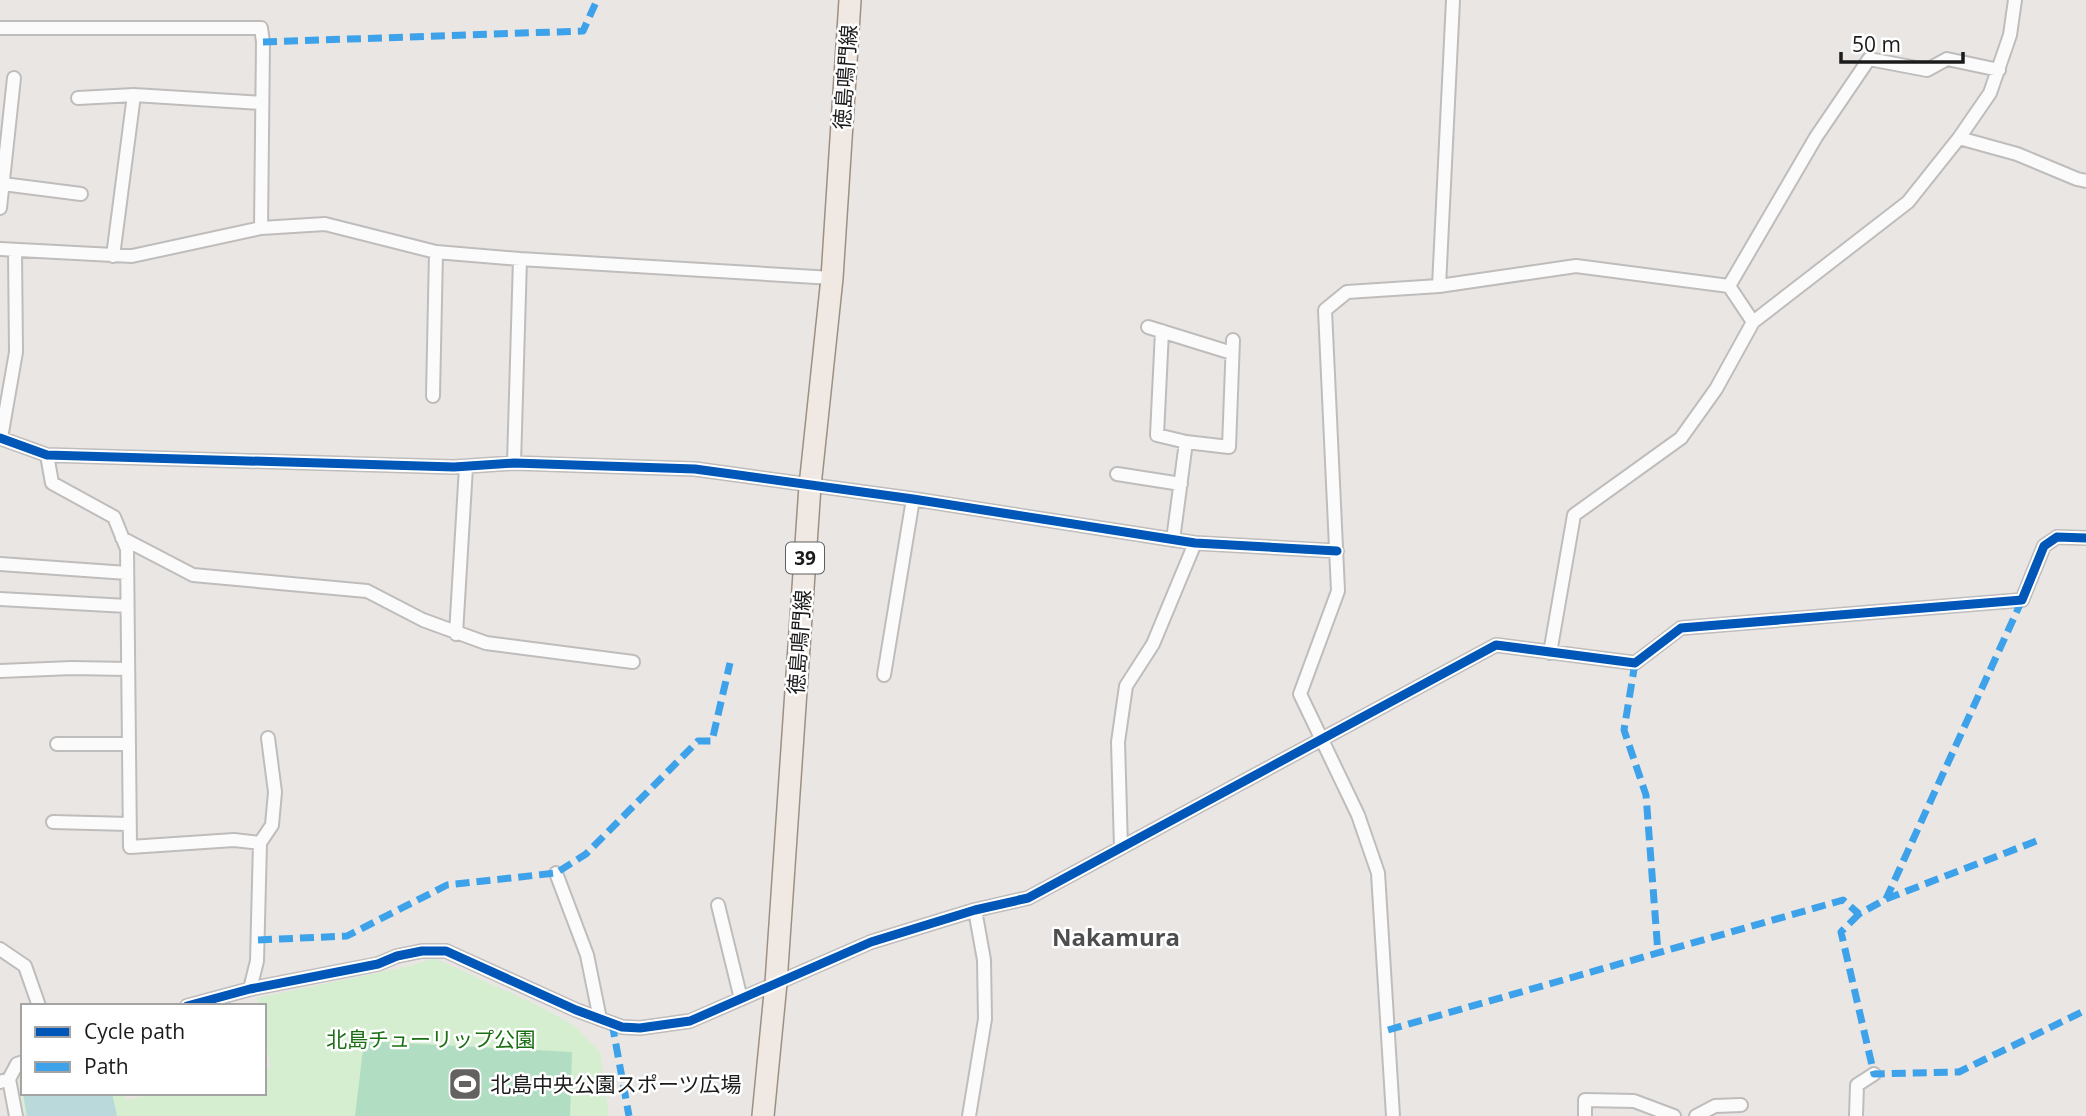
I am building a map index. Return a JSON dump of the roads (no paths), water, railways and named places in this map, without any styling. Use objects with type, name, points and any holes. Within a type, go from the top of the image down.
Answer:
[{"type":"main road","name":"徳島鳴門線","points":[[763,1116],[776,983],[810,486],[832,278],[850,0]]},
{"type":"street","points":[[1439,286],[1453,0]]},
{"type":"street","points":[[1550,653],[1574,515],[1681,438],[1716,389],[1753,322],[1908,202],[1959,138],[1990,93],[2010,35],[2015,0]]},
{"type":"street","points":[[0,28],[261,28],[261,228]]},
{"type":"street","points":[[1729,286],[1816,137],[1869,59],[1927,70],[1947,59],[1998,70]]},
{"type":"street","points":[[0,208],[6,102],[15,78]]},
{"type":"street","points":[[78,98],[134,95],[262,103]]},
{"type":"street","points":[[113,256],[134,95]]},
{"type":"street","points":[[1959,138],[2017,153],[2086,181]]},
{"type":"street","points":[[3,184],[81,194]]},
{"type":"street","points":[[0,249],[132,256],[261,228],[325,224],[436,252],[832,278]]},
{"type":"street","points":[[15,251],[16,352],[0,438],[47,455],[467,467],[514,463],[695,469],[913,499],[1195,543],[1337,551]]},
{"type":"street","points":[[433,396],[436,252]]},
{"type":"street","points":[[514,463],[520,259]]},
{"type":"street","points":[[1393,1116],[1378,873],[1358,815],[1300,694],[1338,592],[1325,310],[1347,292],[1439,286],[1576,266],[1729,286],[1753,322]]},
{"type":"street","points":[[1148,327],[1232,347],[1229,447],[1186,442],[1157,435],[1162,331]]},
{"type":"street","points":[[1173,540],[1186,442]]},
{"type":"street","points":[[47,455],[52,483],[114,517],[127,549],[130,847],[234,839],[260,842]]},
{"type":"street","points":[[456,634],[467,467]]},
{"type":"street","points":[[1117,474],[1181,484]]},
{"type":"street","points":[[884,675],[913,499]]},
{"type":"street","points":[[194,1004],[250,989],[378,964],[397,956],[422,951],[446,951],[576,1010],[622,1027],[640,1028],[690,1021],[871,942],[975,910],[1028,898],[1496,645],[1635,663],[1681,628],[2022,600],[2043,546],[2057,537],[2086,538]]},
{"type":"street","points":[[122,538],[194,575],[367,592],[423,620],[485,643],[633,662]]},
{"type":"street","points":[[1121,848],[1118,742],[1126,686],[1153,644],[1195,543]]},
{"type":"street","points":[[0,564],[127,573]]},
{"type":"street","points":[[0,599],[127,606]]},
{"type":"street","points":[[0,671],[128,669]]},
{"type":"street","points":[[250,989],[257,961],[260,842],[272,825],[275,792],[268,738]]},
{"type":"street","points":[[57,744],[129,744]]},
{"type":"street","points":[[53,821],[130,824]]},
{"type":"street","points":[[556,873],[587,956],[600,1019]]},
{"type":"street","points":[[718,905],[741,999]]},
{"type":"street","points":[[969,1116],[985,1019],[984,960],[975,910]]},
{"type":"street","points":[[0,949],[25,966],[38,1004]]},
{"type":"street","points":[[16,1116],[4,1080],[17,1063],[21,1062]]},
{"type":"street","points":[[1856,1116],[1857,1085],[1874,1074]]},
{"type":"street","points":[[1585,1116],[1585,1100],[1634,1101],[1674,1116]]},
{"type":"street","points":[[1696,1116],[1715,1106],[1741,1105]]},
{"type":"water","points":[[23,1095],[112,1095],[117,1116],[27,1116]]},
{"type":"place","name":"北島中央公園スポーツ広場","points":[[465,1084]]},
{"type":"district","name":"Nakamura","points":[[1116,936]]},
{"type":"park label","name":"北島チューリップ公園","points":[[431,1039]]}]
